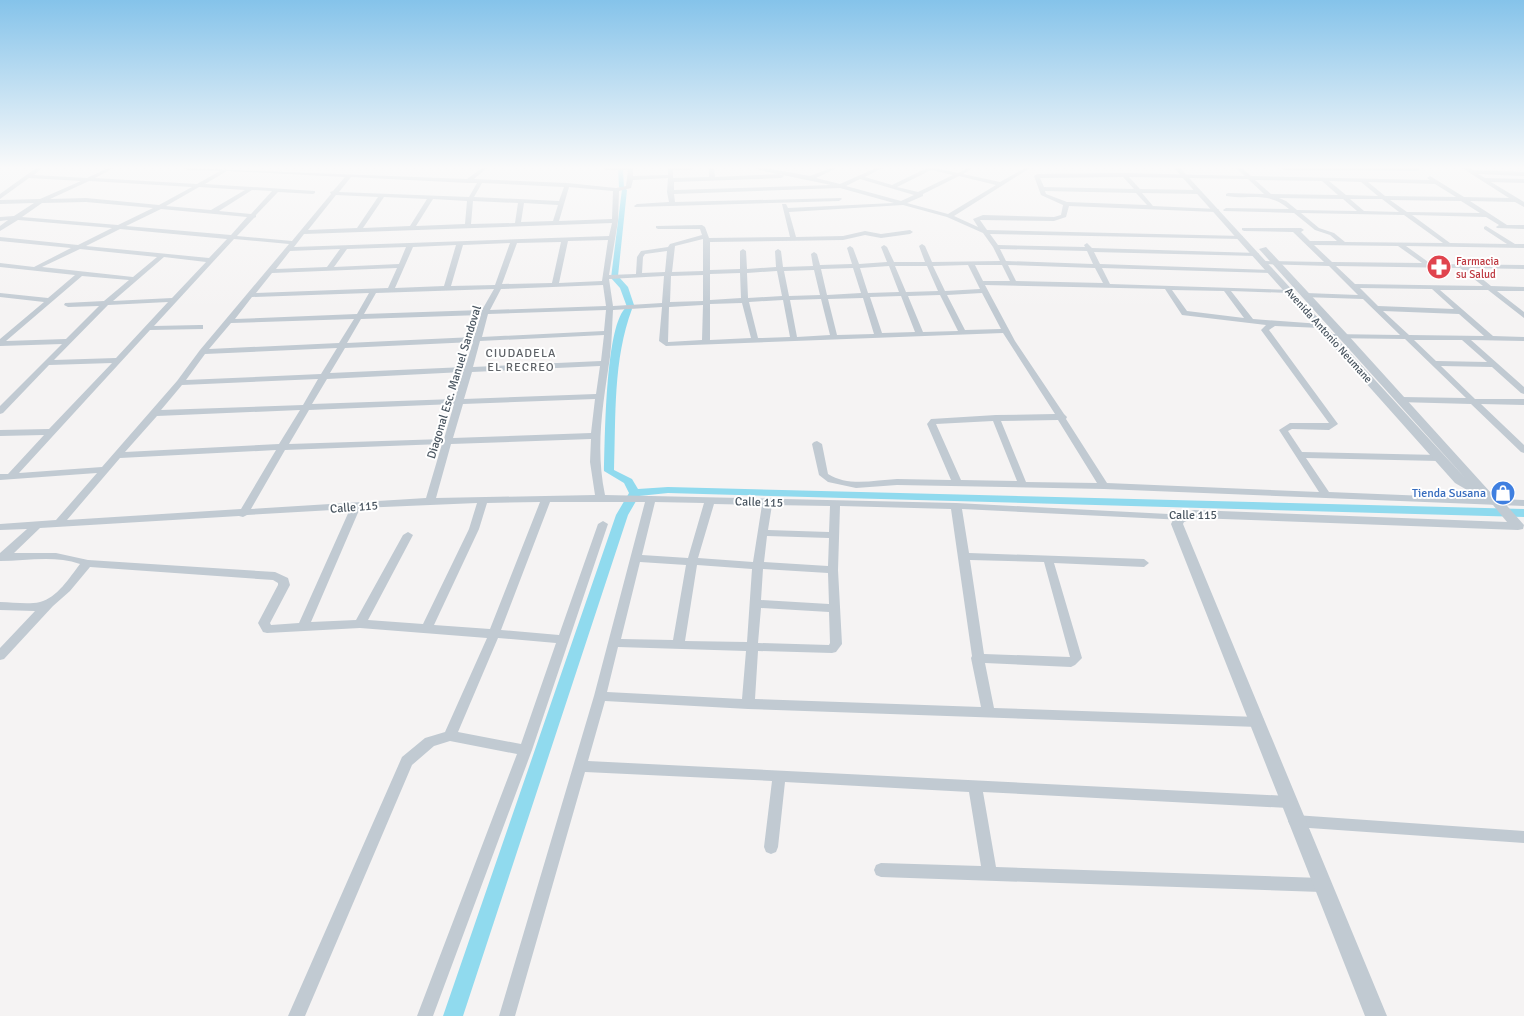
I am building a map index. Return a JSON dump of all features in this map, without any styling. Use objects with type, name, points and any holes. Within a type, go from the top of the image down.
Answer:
[{"type":"street","points":[[0,229],[22,215]]},
{"type":"street","points":[[34,269],[144,215]]},
{"type":"street","points":[[246,215],[254,216]]},
{"type":"street","points":[[58,524],[180,383],[203,352],[316,215]]},
{"type":"street","points":[[358,231],[368,215]]},
{"type":"street","points":[[411,229],[419,215]]},
{"type":"street","points":[[468,226],[469,215]]},
{"type":"street","points":[[518,225],[519,215]]},
{"type":"street","points":[[555,224],[558,215]]},
{"type":"street","points":[[601,498],[597,482],[594,436],[605,363],[610,308],[605,280],[615,215]]},
{"type":"street","points":[[787,215],[794,239]]},
{"type":"street","points":[[1014,283],[996,247],[977,223],[978,218],[1054,219],[1064,215]]},
{"type":"street","name":"Avenida Antonio Neumane","points":[[1226,215],[1274,267],[1306,295],[1494,501],[1520,526]]},
{"type":"street","points":[[1300,215],[1316,229]]},
{"type":"street","points":[[1407,215],[1448,244]]},
{"type":"street","points":[[1463,215],[1488,216],[1506,227]]},
{"type":"street","points":[[11,476],[231,236],[254,216]]},
{"type":"street","points":[[949,216],[985,232],[1082,235],[1242,233],[1316,229],[1332,234],[1343,243]]},
{"type":"street","points":[[0,219],[18,218],[231,236],[292,246],[344,248],[611,238]]},
{"type":"street","points":[[303,232],[614,221]]},
{"type":"street","points":[[658,227],[702,227],[706,238],[708,272],[706,343]]},
{"type":"street","points":[[1524,227],[1486,228],[1524,253]]},
{"type":"street","points":[[1295,230],[1524,450]]},
{"type":"street","points":[[910,232],[881,236],[864,233],[843,238],[706,238],[672,245],[667,274],[667,304],[663,326],[664,342],[673,345],[755,340],[1007,331]]},
{"type":"street","name":"Avenida Antonio Neumane","points":[[1242,233],[1256,254],[1264,262],[1274,267],[1290,291],[1320,326],[1458,480],[1494,501]]},
{"type":"street","points":[[1082,235],[1108,286]]},
{"type":"street","points":[[0,239],[210,260]]},
{"type":"street","points":[[555,284],[565,240]]},
{"type":"street","name":"Diagonal Esc. Manuel Sandoval","points":[[430,502],[485,312],[498,287],[514,242]]},
{"type":"street","points":[[1310,243],[1524,246]]},
{"type":"street","points":[[447,289],[460,244]]},
{"type":"street","points":[[1399,244],[1430,266]]},
{"type":"street","points":[[390,291],[410,246]]},
{"type":"street","points":[[922,246],[942,294],[963,333]]},
{"type":"street","points":[[884,247],[920,335]]},
{"type":"street","points":[[996,247],[1256,254]]},
{"type":"street","points":[[329,268],[344,248]]},
{"type":"street","points":[[850,248],[879,336]]},
{"type":"street","points":[[640,276],[640,257],[643,252],[670,249]]},
{"type":"street","points":[[743,251],[742,270],[745,300],[755,340]]},
{"type":"street","points":[[778,251],[785,298],[794,339]]},
{"type":"street","points":[[814,254],[826,297],[834,338]]},
{"type":"street","points":[[0,411],[106,303],[164,255]]},
{"type":"street","points":[[251,295],[498,287],[667,274],[891,264],[1003,263],[1097,266],[1274,267],[1331,264],[1524,267]]},
{"type":"street","points":[[970,264],[1007,331],[1039,384],[1063,417],[1104,486]]},
{"type":"street","points":[[0,265],[79,275],[134,279]]},
{"type":"street","points":[[271,270],[400,266]]},
{"type":"street","points":[[1463,267],[1524,316]]},
{"type":"street","points":[[0,344],[79,275]]},
{"type":"street","points":[[229,321],[610,308],[785,298],[942,294],[1014,283],[1290,291]]},
{"type":"street","points":[[1354,286],[1524,289]]},
{"type":"street","points":[[1167,288],[1186,313],[1251,322],[1320,326]]},
{"type":"street","points":[[1434,288],[1492,339]]},
{"type":"street","points":[[1226,289],[1251,322]]},
{"type":"street","points":[[243,514],[374,291]]},
{"type":"street","points":[[1306,295],[1364,297]]},
{"type":"street","points":[[0,296],[49,300]]},
{"type":"street","points":[[68,305],[173,300]]},
{"type":"street","points":[[1376,308],[1461,312]]},
{"type":"street","points":[[1273,324],[1264,330],[1334,424],[1329,427],[1290,426],[1285,428],[1285,435],[1301,454],[1326,495]]},
{"type":"street","points":[[147,328],[200,326]]},
{"type":"street","points":[[203,352],[607,333]]},
{"type":"street","points":[[1329,336],[1524,339]]},
{"type":"street","points":[[1464,338],[1524,391]]},
{"type":"street","points":[[1513,339],[1524,346]]},
{"type":"street","points":[[0,344],[70,341]]},
{"type":"street","points":[[49,363],[117,360]]},
{"type":"street","points":[[180,383],[605,363]]},
{"type":"street","points":[[1432,363],[1494,364]]},
{"type":"street","points":[[1513,381],[1524,381]]},
{"type":"street","points":[[154,414],[600,396]]},
{"type":"street","points":[[0,400],[12,399]]},
{"type":"street","points":[[1402,400],[1524,402]]},
{"type":"street","points":[[957,483],[931,424],[938,420],[1063,417]]},
{"type":"street","points":[[996,418],[1023,485]]},
{"type":"street","points":[[0,433],[52,432]]},
{"type":"street","points":[[117,455],[594,436]]},
{"type":"street","points":[[817,444],[824,475],[831,480],[841,483],[1104,486],[1524,503]]},
{"type":"street","points":[[1301,454],[1439,458]]},
{"type":"street","points":[[0,477],[104,470]]},
{"type":"street","name":"Calle 115","points":[[0,527],[355,508],[430,502],[601,498],[646,501],[710,500],[956,506],[1184,517],[1194,514],[1520,526]]},
{"type":"street","points":[[450,736],[494,634],[546,500]]},
{"type":"street","points":[[678,646],[692,562],[710,500]]},
{"type":"street","points":[[426,630],[474,529],[483,501]]},
{"type":"street","points":[[507,1016],[600,696],[612,643],[636,558],[646,501]]},
{"type":"street","points":[[748,704],[758,566],[767,502]]},
{"type":"street","points":[[612,643],[832,649],[836,644],[833,570],[835,504]]},
{"type":"street","points":[[956,506],[965,556],[976,658],[988,712]]},
{"type":"street","points":[[304,626],[355,508]]},
{"type":"street","points":[[1184,517],[1176,524],[1258,722],[1320,885],[1376,1016]]},
{"type":"street","points":[[1,558],[38,524]]},
{"type":"street","points":[[425,1016],[525,750],[603,524]]},
{"type":"street","points":[[763,533],[834,535]]},
{"type":"street","points":[[360,624],[408,535]]},
{"type":"street","points":[[965,556],[1144,563]]},
{"type":"street","points":[[1,558],[51,557],[80,560],[87,563],[275,576],[284,581],[284,585],[264,623],[267,629],[360,624],[562,639]]},
{"type":"street","points":[[636,558],[833,570]]},
{"type":"street","points":[[976,658],[1071,662],[1076,658],[1048,559]]},
{"type":"street","points":[[0,606],[41,606],[50,602],[57,598],[87,563]]},
{"type":"street","points":[[0,656],[50,602]]},
{"type":"street","points":[[755,604],[834,608]]},
{"type":"street","points":[[600,696],[748,704],[1258,722]]},
{"type":"street","points":[[296,1016],[406,761],[430,742],[450,736],[525,750]]},
{"type":"street","points":[[580,766],[1288,802]]},
{"type":"street","points":[[771,847],[779,776]]},
{"type":"street","points":[[976,786],[990,872]]},
{"type":"street","points":[[1295,821],[1524,838]]},
{"type":"street","points":[[881,870],[990,872],[1320,885]]},
{"type":"waterway","points":[[615,275],[621,215]]},
{"type":"waterway","points":[[615,278],[624,287],[630,305]]},
{"type":"waterway","points":[[628,309],[621,326],[614,366],[609,471],[628,481],[635,493]]},
{"type":"waterway","points":[[635,493],[668,490],[1524,513]]},
{"type":"waterway","points":[[453,1016],[622,515],[635,493]]},
{"type":"place","name":"Farmacia su Salud","points":[[1439,267]]},
{"type":"place","name":"Tienda Susana","points":[[1503,493]]},
{"type":"district","name":"CIUDADELA EL RECREO","points":[[521,360]]}]
